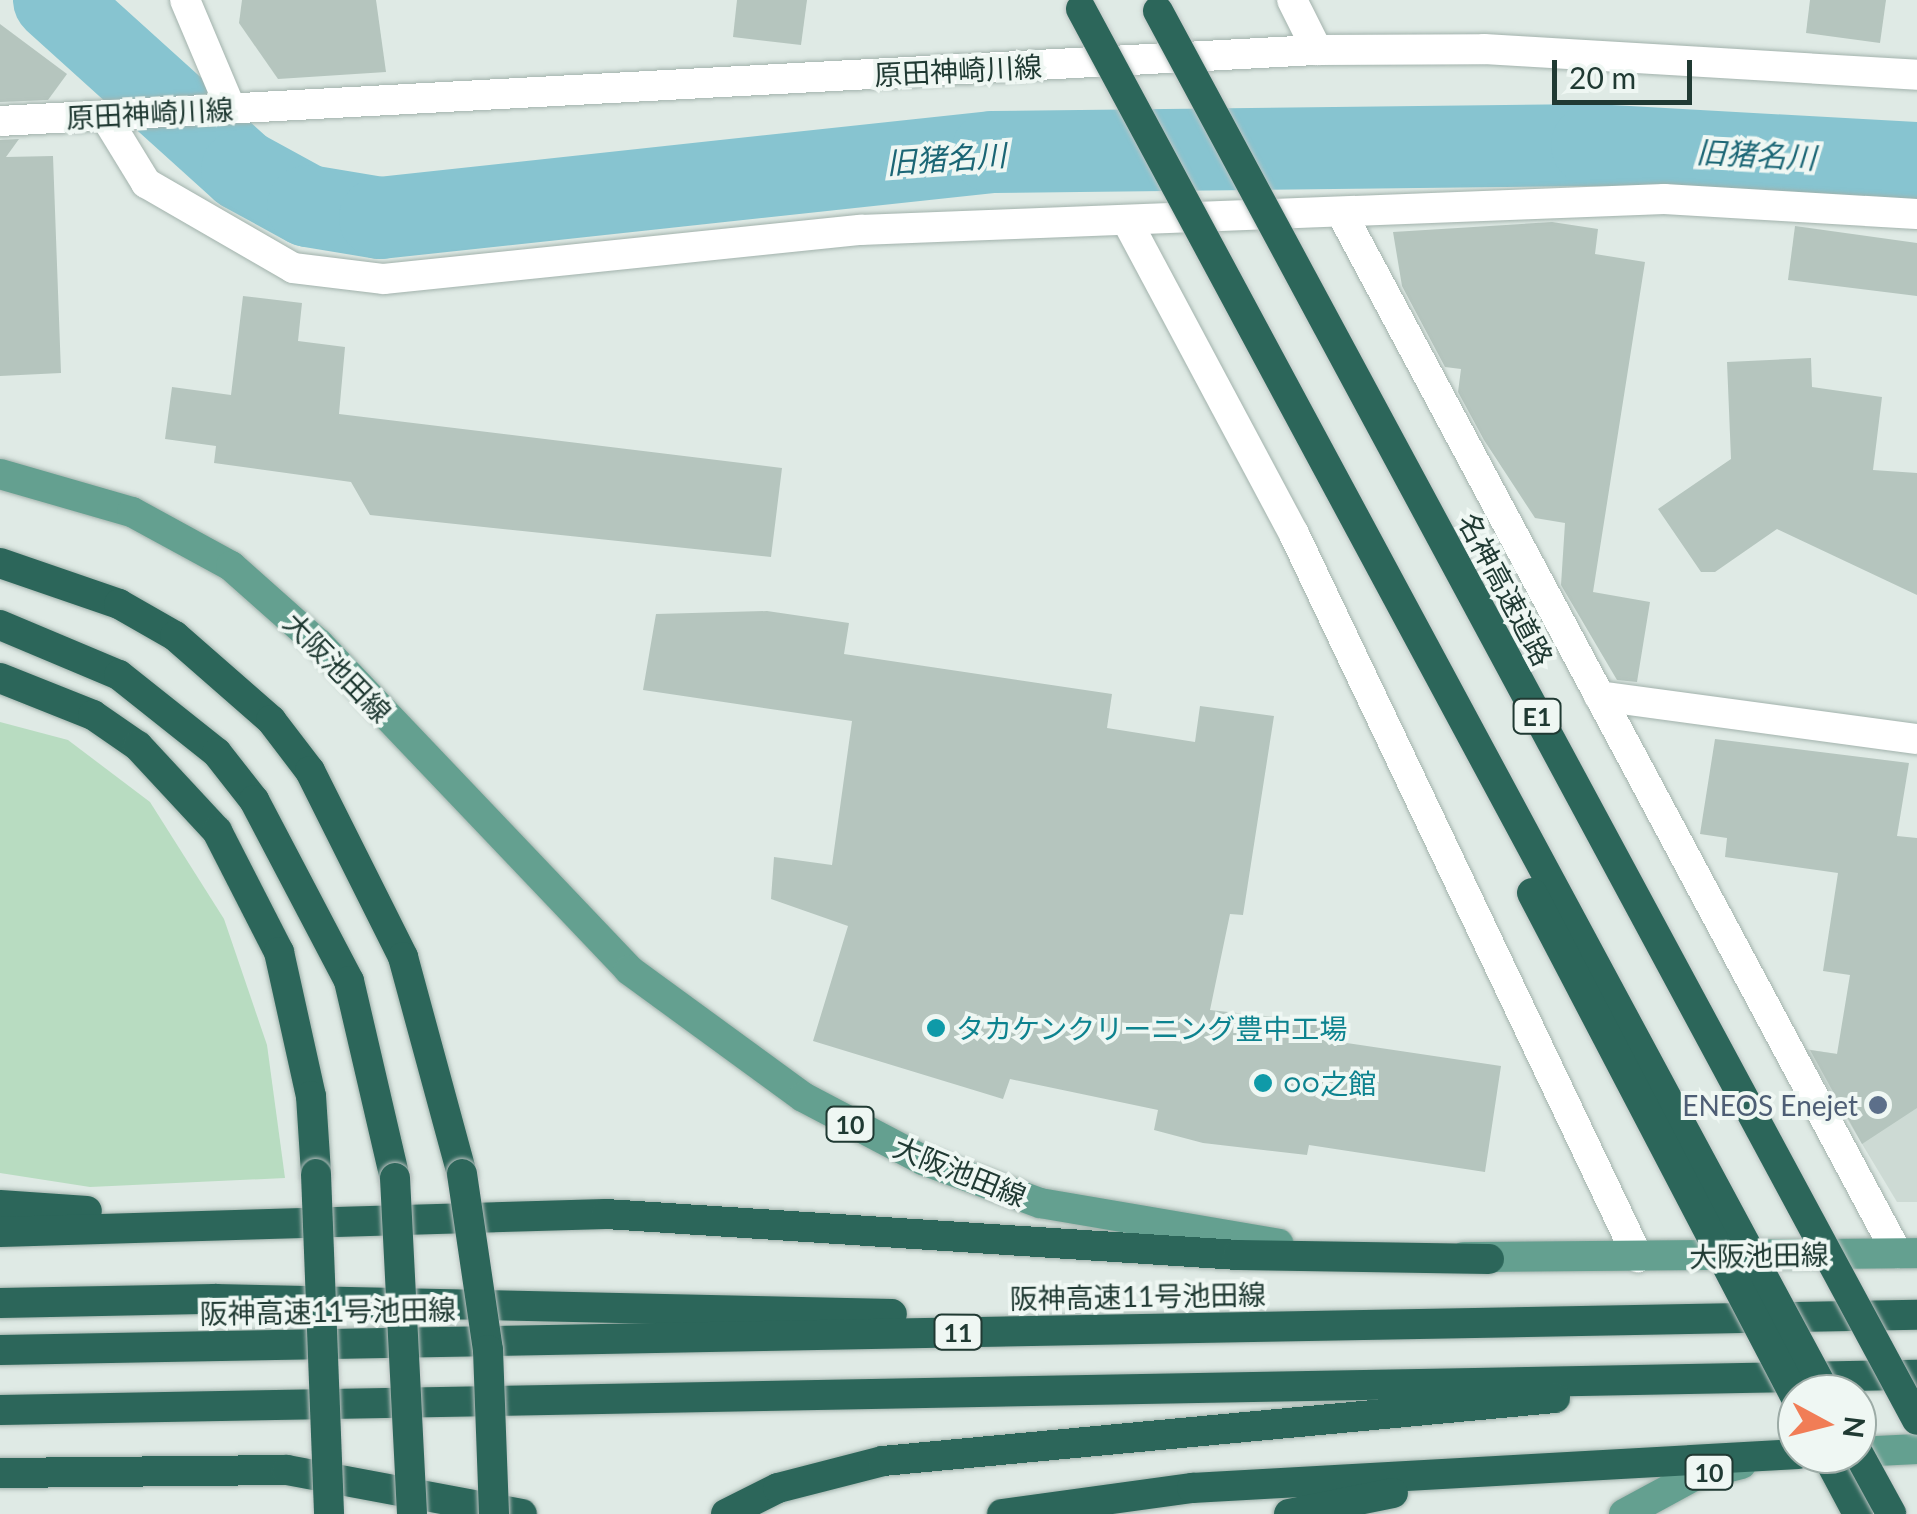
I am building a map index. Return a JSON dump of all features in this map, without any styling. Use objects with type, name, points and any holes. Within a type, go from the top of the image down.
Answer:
[{"type":"highway","name":"E1","points":[[1078,4],[1446,698],[1815,1374]]},
{"type":"highway","name":"名神高速道路","points":[[1155,6],[1917,1420]]},
{"type":"highway","points":[[0,563],[119,604],[175,636],[223,673],[300,758],[348,832],[396,940],[462,1174],[488,1350],[494,1514]]},
{"type":"highway","points":[[0,625],[64,647],[144,692],[217,753],[254,800],[349,982],[394,1178],[412,1514]]},
{"type":"highway","points":[[0,678],[123,735],[217,831],[279,952],[312,1096],[330,1514]]},
{"type":"highway","points":[[1446,698],[1558,952],[1783,1374]]},
{"type":"highway","points":[[0,1205],[279,1220]]},
{"type":"highway","points":[[0,1232],[279,1220],[703,1216],[1140,1250],[1489,1259]]},
{"type":"highway","points":[[0,1303],[215,1298],[1286,1326]]},
{"type":"highway","name":"阪神高速11号池田線","points":[[0,1350],[1917,1315]]},
{"type":"highway","name":"11","points":[[0,1410],[1917,1375]]},
{"type":"highway","points":[[726,1514],[829,1472],[1720,1379]]},
{"type":"highway","points":[[1002,1514],[1131,1492],[1777,1455]]},
{"type":"highway","points":[[0,1473],[287,1470],[522,1514]]},
{"type":"highway","points":[[1289,1514],[1489,1473]]},
{"type":"highway","points":[[1837,1474],[1858,1514]]},
{"type":"highway","points":[[1870,1474],[1891,1513]]},
{"type":"main road","name":"大阪池田線","points":[[0,474],[132,512],[231,566],[319,644],[629,970],[743,1059],[862,1131],[980,1184],[1103,1218],[1253,1242],[1489,1259],[1907,1253]]},
{"type":"main road","points":[[1877,1451],[1917,1450]]},
{"type":"main road","name":"10","points":[[1624,1514],[1694,1476],[1777,1459]]},
{"type":"street","points":[[185,0],[231,109]]},
{"type":"street","points":[[1292,0],[1317,50]]},
{"type":"street","name":"原田神崎川線","points":[[0,121],[1317,50],[1484,49],[1917,75]]},
{"type":"street","points":[[104,116],[146,183],[293,268],[384,280],[860,230],[1130,226],[1664,199],[1917,214]]},
{"type":"street","points":[[1342,214],[1599,696],[1907,1253]]},
{"type":"street","points":[[1130,226],[1294,534],[1638,1257]]},
{"type":"street","points":[[1599,696],[1917,739]]},
{"type":"shaded area","name":"ENEOS Enejet","points":[[1805,1049],[1917,1066],[1917,1202],[1897,1202]]},
{"type":"green space","points":[[0,722],[68,740],[150,802],[224,919],[267,1045],[285,1178],[90,1187],[0,1173]]},
{"type":"building","points":[[242,0],[376,0],[386,72],[278,79],[239,23]]},
{"type":"building","points":[[737,0],[807,0],[801,45],[733,37]]},
{"type":"building","points":[[1810,0],[1886,0],[1880,43],[1806,33]]},
{"type":"building","points":[[0,24],[67,74],[48,100],[0,102]]},
{"type":"building","points":[[19,139],[6,157],[53,156],[61,373],[0,376],[0,140]]},
{"type":"building","points":[[1552,222],[1598,229],[1595,254],[1645,262],[1593,592],[1650,602],[1637,682],[1617,680],[1561,585],[1565,523],[1535,518],[1484,440],[1458,392],[1461,369],[1445,367],[1402,286],[1393,232]]},
{"type":"building","points":[[1795,226],[1917,243],[1917,296],[1788,280]]},
{"type":"building","points":[[243,296],[302,303],[298,341],[345,347],[339,414],[782,468],[771,557],[370,515],[351,482],[214,463],[216,446],[165,439],[172,387],[231,395]]},
{"type":"building","points":[[1811,358],[1812,387],[1882,397],[1873,470],[1917,473],[1917,595],[1777,529],[1715,572],[1701,572],[1658,509],[1731,459],[1727,362]]},
{"type":"building","points":[[767,611],[849,623],[844,654],[1112,694],[1107,728],[1195,742],[1200,706],[1274,716],[1243,915],[1230,914],[1210,1010],[1322,1022],[1320,1039],[1501,1066],[1485,1172],[1309,1145],[1307,1155],[1203,1143],[1154,1130],[1158,1110],[1010,1079],[1003,1099],[813,1041],[848,926],[771,899],[774,857],[832,865],[852,721],[643,690],[656,614]]},
{"type":"building","points":[[1715,739],[1909,763],[1897,836],[1917,838],[1917,1108],[1862,1144],[1810,1050],[1837,1054],[1850,975],[1823,971],[1838,873],[1725,857],[1727,838],[1700,834]]},
{"type":"waterway","name":"旧猪名川","points":[[54,0],[242,170],[308,206],[380,218],[992,152],[1592,145],[1917,163]]},
{"type":"place","name":"タカケンクリーニング豊中工場","points":[[936,1028]]},
{"type":"place","name":"○○之館","points":[[1263,1083]]},
{"type":"place","name":"ENEOS Enejet","points":[[1878,1105]]}]
